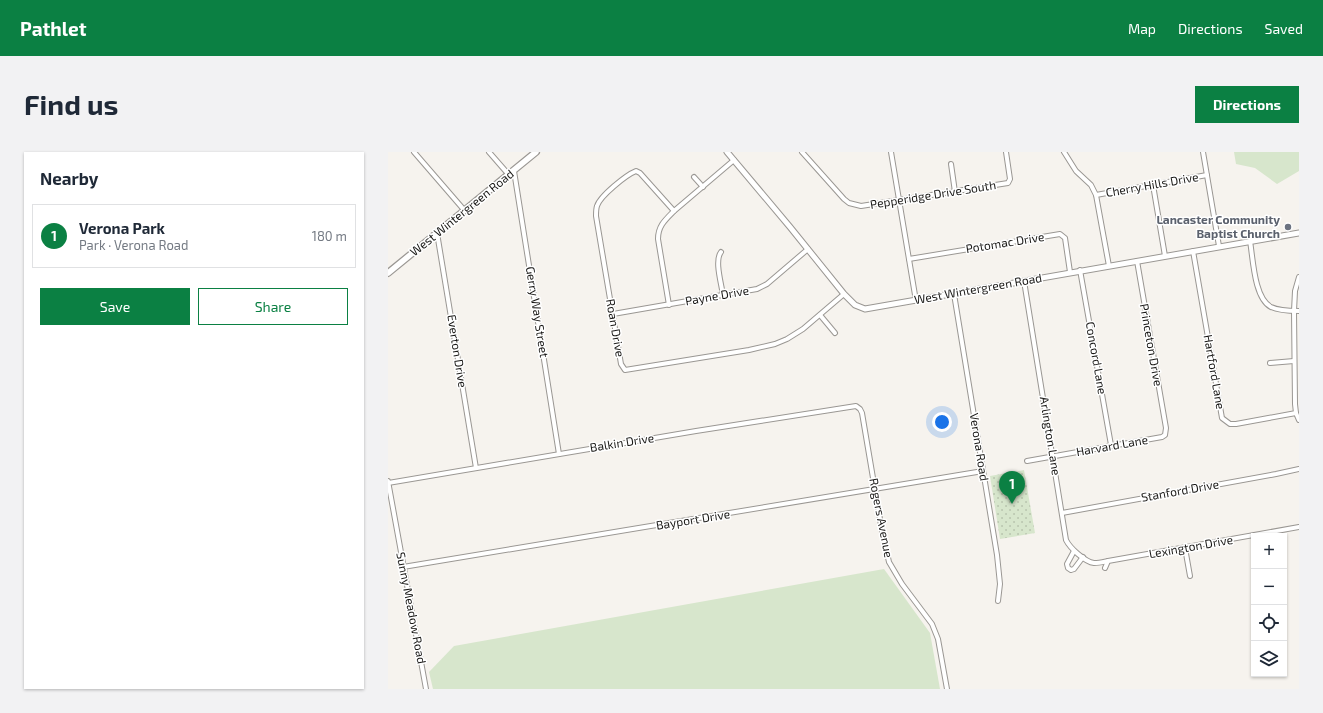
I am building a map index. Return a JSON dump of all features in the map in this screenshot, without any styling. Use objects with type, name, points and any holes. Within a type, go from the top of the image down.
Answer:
[{"type":"main road","name":"West Wintergreen Road","points":[[388,273],[536,152]]},
{"type":"street","points":[[414,152],[464,211]]},
{"type":"street","points":[[489,152],[509,175]]},
{"type":"street","name":"West Wintergreen Road","points":[[727,152],[844,294],[855,305],[865,309],[916,301],[1080,270],[1299,233]]},
{"type":"street","name":"Pepperidge Drive South","points":[[802,152],[830,186],[844,200],[849,203],[865,206],[1008,183],[1010,181],[1010,177],[1006,152]]},
{"type":"street","points":[[891,152],[916,301]]},
{"type":"street","points":[[1064,152],[1076,171],[1092,185],[1096,195],[1109,266]]},
{"type":"street","points":[[1203,152],[1219,246]]},
{"type":"street","points":[[669,304],[658,234],[662,224],[674,211],[734,160]]},
{"type":"street","points":[[951,164],[955,192]]},
{"type":"street","name":"Gerry Way Street","points":[[514,171],[559,454]]},
{"type":"street","name":"Roan Drive","points":[[674,211],[640,173],[636,171],[603,197],[597,206],[596,216],[621,364],[625,370],[749,350],[775,344],[804,329],[844,294]]},
{"type":"street","name":"Cherry Hills Drive","points":[[1096,195],[1207,176]]},
{"type":"street","points":[[694,178],[703,187]]},
{"type":"street","points":[[1153,185],[1165,256]]},
{"type":"street","name":"Everton Drive","points":[[437,233],[476,468]]},
{"type":"street","name":"Potomac Drive","points":[[909,259],[1060,234],[1065,238],[1070,272]]},
{"type":"street","points":[[1250,241],[1257,284],[1262,299],[1274,308],[1299,311]]},
{"type":"street","name":"Payne Drive","points":[[613,314],[752,291],[767,284],[808,249]]},
{"type":"street","name":"Hartford Lane","points":[[1193,251],[1222,418],[1230,424],[1236,424],[1296,413]]},
{"type":"street","points":[[722,252],[719,255],[718,261],[723,296]]},
{"type":"street","name":"Princeton Drive","points":[[1137,261],[1166,428]]},
{"type":"street","name":"Concord Lane","points":[[1080,270],[1111,445]]},
{"type":"street","points":[[1299,277],[1295,291],[1294,311],[1295,404],[1296,413],[1299,420]]},
{"type":"street","name":"Arlington Lane","points":[[1024,281],[1066,540],[1074,551],[1092,563],[1131,557]]},
{"type":"street","name":"Verona Road","points":[[954,294],[997,555],[1000,584],[998,601]]},
{"type":"street","points":[[820,315],[835,333]]},
{"type":"street","points":[[1270,363],[1294,361]]},
{"type":"street","name":"Balkin Drive","points":[[388,482],[856,406]]},
{"type":"street","name":"Rogers Avenue","points":[[856,406],[862,413],[889,562],[902,584],[932,624],[938,639],[947,689]]},
{"type":"street","name":"Harvard Lane","points":[[1026,461],[1162,437],[1165,435],[1166,428]]},
{"type":"street","name":"Stanford Drive","points":[[1062,513],[1299,469]]},
{"type":"street","name":"Bayport Drive","points":[[403,567],[983,471]]},
{"type":"street","name":"Sunny Meadow Road","points":[[388,482],[426,689]]},
{"type":"street","name":"Lexington Drive","points":[[1131,557],[1299,527]]},
{"type":"street","points":[[1186,548],[1190,576]]},
{"type":"street","points":[[1074,551],[1067,564],[1068,568],[1071,570],[1074,569],[1083,557]]},
{"type":"street","points":[[1105,568],[1108,561]]},
{"type":"green space","points":[[1234,152],[1299,152],[1299,171],[1277,184],[1255,168],[1236,164]]},
{"type":"green space","points":[[1024,470],[1035,533],[1000,539],[990,476]]},
{"type":"green space","points":[[884,569],[930,633],[940,689],[433,689],[429,672],[454,646]]},
{"type":"place","name":"Lancaster Community Baptist Church","points":[[1288,227]]},
{"type":"place","name":"Verona Park","points":[[1012,504]]}]
